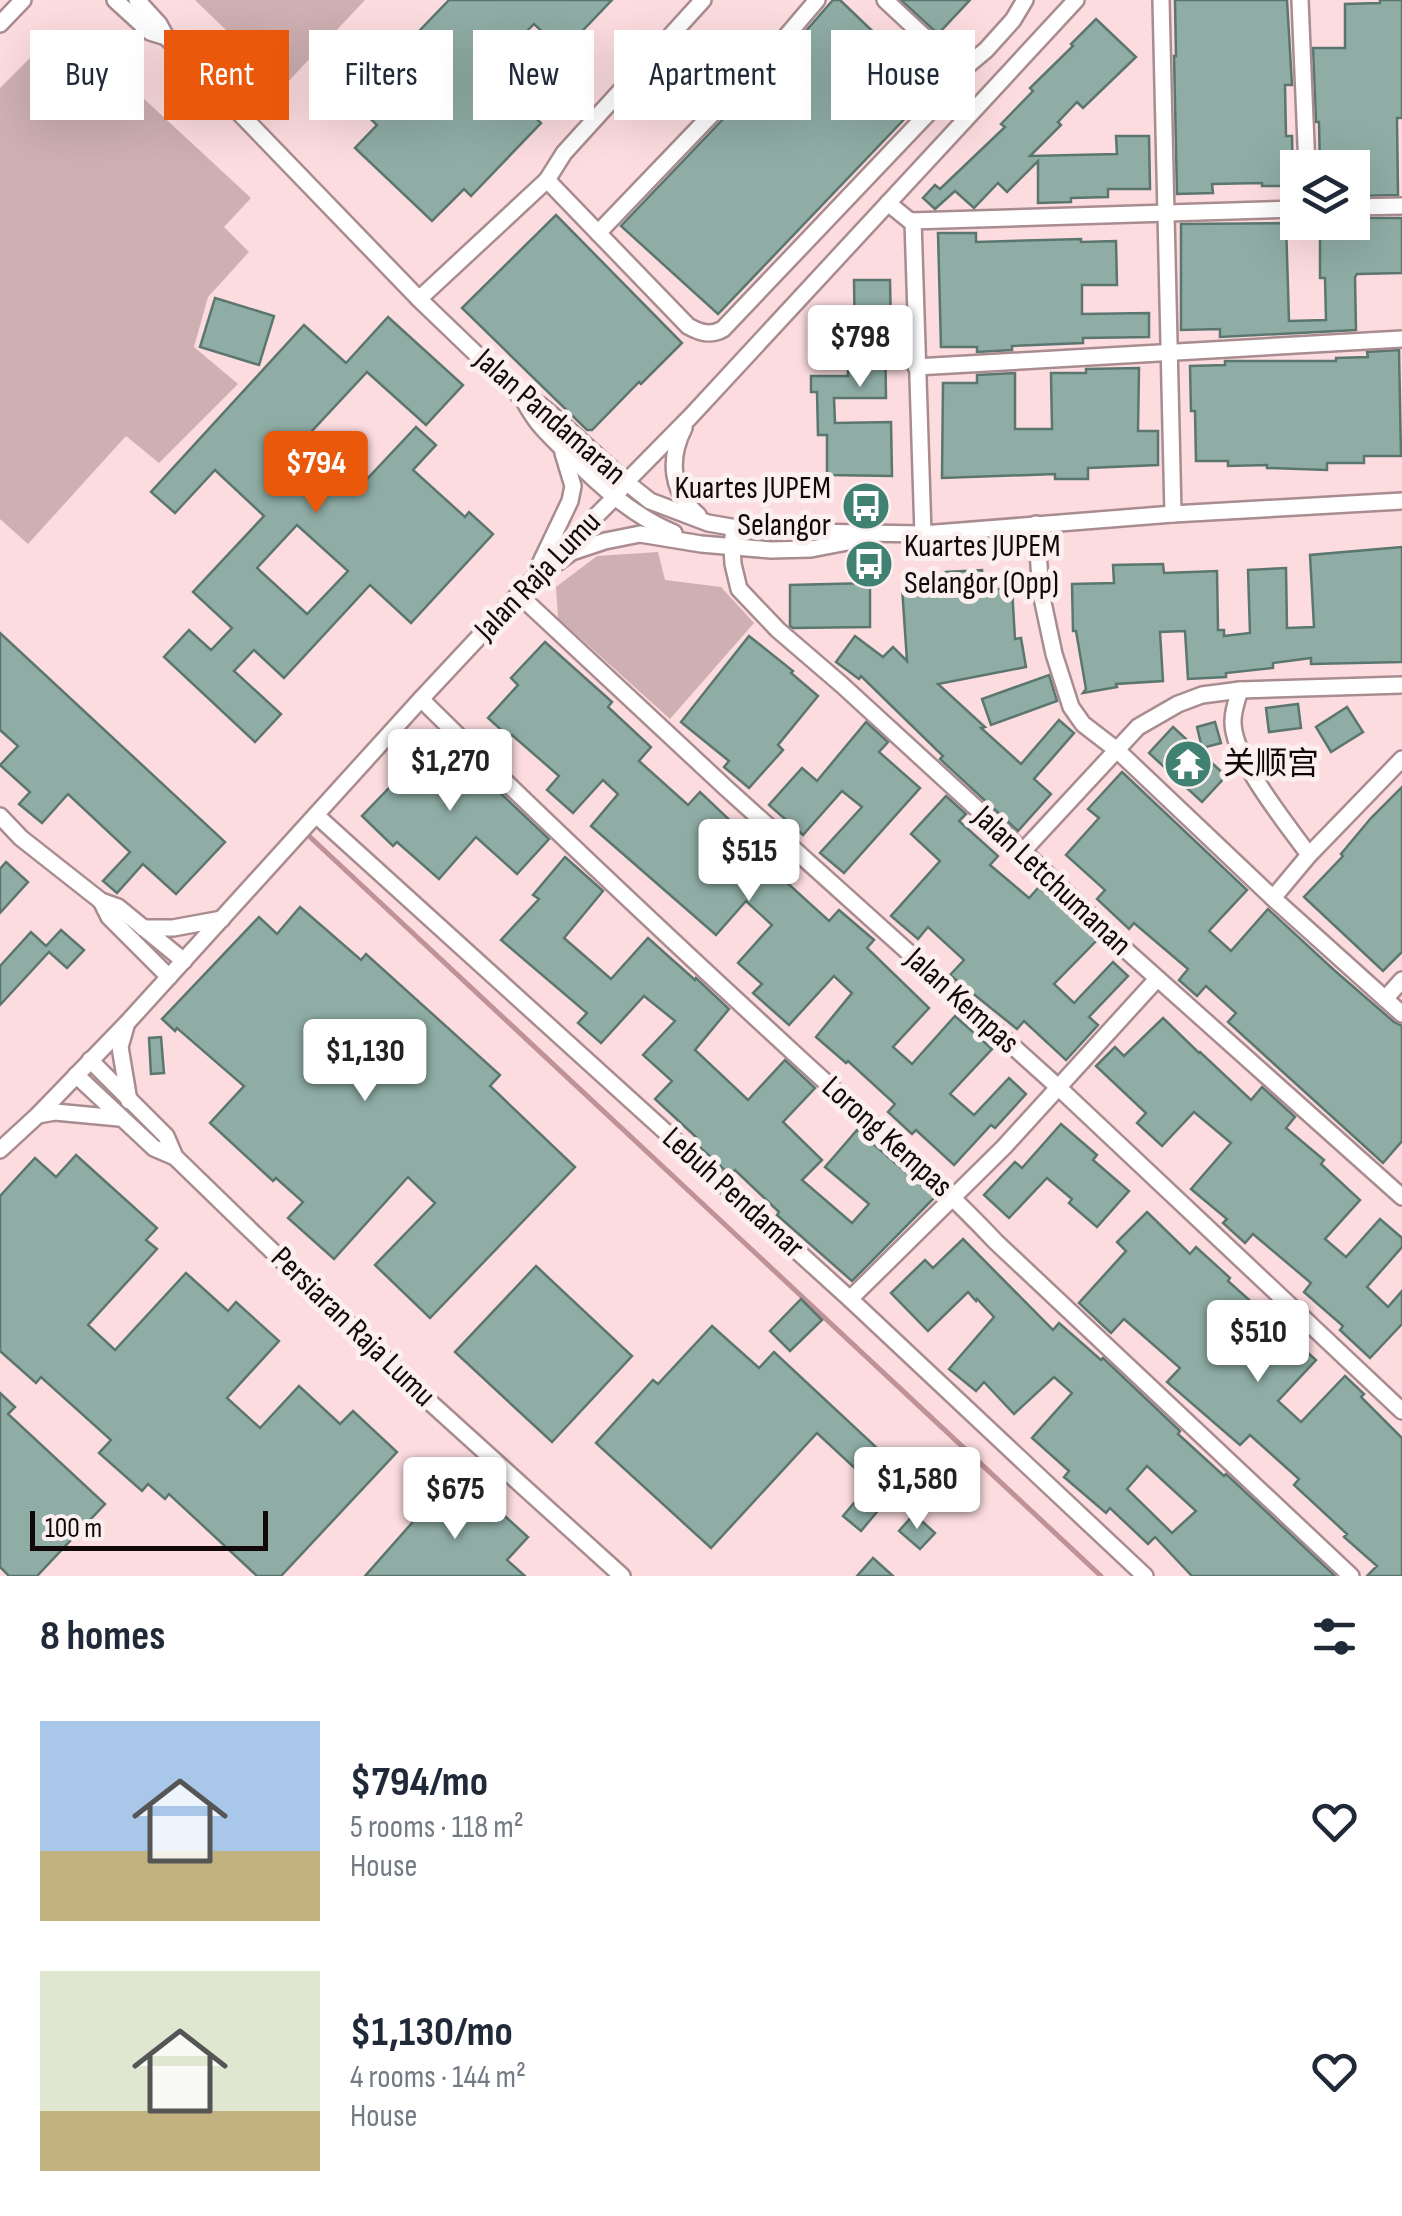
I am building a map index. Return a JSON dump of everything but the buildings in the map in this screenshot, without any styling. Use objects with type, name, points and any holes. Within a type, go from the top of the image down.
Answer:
[{"type":"street","points":[[0,24],[23,0]]},
{"type":"street","points":[[115,0],[150,32],[164,36]]},
{"type":"street","name":"Jalan Pandamaran","points":[[137,0],[164,33]]},
{"type":"street","points":[[419,299],[548,180],[564,153],[703,0]]},
{"type":"street","points":[[598,233],[818,0]]},
{"type":"street","points":[[885,0],[917,30]]},
{"type":"street","points":[[975,59],[1013,20],[1025,0]]},
{"type":"street","name":"Jalan Raja Lumu","points":[[0,1150],[127,1023],[518,594],[614,498],[1076,0]]},
{"type":"street","points":[[1161,0],[1174,514]]},
{"type":"street","points":[[1300,0],[1305,150]]},
{"type":"street","name":"Jalan Pandamaran","points":[[246,120],[419,299],[523,399],[540,405],[650,500],[708,523],[733,538],[923,534],[1402,501]]},
{"type":"street","points":[[548,180],[688,326],[716,333],[922,120]]},
{"type":"street","points":[[888,203],[913,221],[1280,210]]},
{"type":"street","points":[[1370,207],[1402,206]]},
{"type":"street","points":[[913,221],[923,534]]},
{"type":"street","points":[[916,367],[1402,339]]},
{"type":"street","points":[[523,399],[537,425],[614,498],[657,526],[701,544]]},
{"type":"street","points":[[691,416],[673,455],[676,484],[687,505],[708,523]]},
{"type":"street","points":[[533,579],[570,501],[573,486],[562,448]]},
{"type":"street","points":[[1036,524],[1041,594],[1071,707],[1084,724],[1402,1014]]},
{"type":"street","points":[[533,579],[572,552],[624,537],[640,534],[701,544],[733,538]]},
{"type":"street","name":"Jalan Letchumanan","points":[[733,538],[739,589],[778,630],[1157,979],[1401,1195]]},
{"type":"street","name":"Jalan Kempas","points":[[518,594],[1058,1088],[1402,1412]]},
{"type":"street","points":[[1023,852],[1138,726],[1159,713],[1202,695],[1240,690],[1402,685]]},
{"type":"street","points":[[1240,690],[1232,724],[1237,740],[1256,780],[1309,856]]},
{"type":"street","name":"Lorong Kempas","points":[[420,700],[654,923],[953,1196],[996,1242],[1351,1576]]},
{"type":"street","points":[[1274,898],[1402,759]]},
{"type":"street","name":"Lebuh Pendamar","points":[[316,815],[850,1299],[1145,1576]]},
{"type":"street","points":[[0,816],[21,838],[184,961]]},
{"type":"street","points":[[101,900],[109,917],[168,977]]},
{"type":"street","points":[[144,928],[173,928],[222,919]]},
{"type":"street","points":[[850,1299],[1004,1147],[1157,979]]},
{"type":"street","points":[[1385,999],[1402,980]]},
{"type":"street","points":[[127,1023],[120,1046],[129,1100]]},
{"type":"street","name":"Persiaran Raja Lumu","points":[[90,1060],[166,1136],[175,1157]]},
{"type":"street","name":"Persiaran Raja Lumu","points":[[76,1076],[154,1148],[175,1157],[432,1404],[622,1576]]},
{"type":"street","points":[[38,1115],[55,1112],[120,1118]]},
{"type":"shaded area","points":[[195,0],[365,0],[337,30],[309,30],[309,59],[289,81],[289,30],[226,30]]},
{"type":"shaded area","points":[[30,58],[30,120],[144,120],[144,99],[251,198],[224,227],[249,252],[208,297],[194,347],[238,384],[159,463],[126,436],[28,544],[0,519],[0,88]]},
{"type":"shaded area","points":[[658,552],[665,580],[721,587],[754,623],[670,719],[558,618],[556,587],[597,556]]},
{"type":"waterway","points":[[310,837],[1101,1576]]},
{"type":"place","name":"Kuartes JUPEM Selangor","points":[[866,506]]},
{"type":"place","name":"Kuartes JUPEM Selangor (Opp)","points":[[869,564]]},
{"type":"place","name":"关顺宫","points":[[1188,764]]}]
